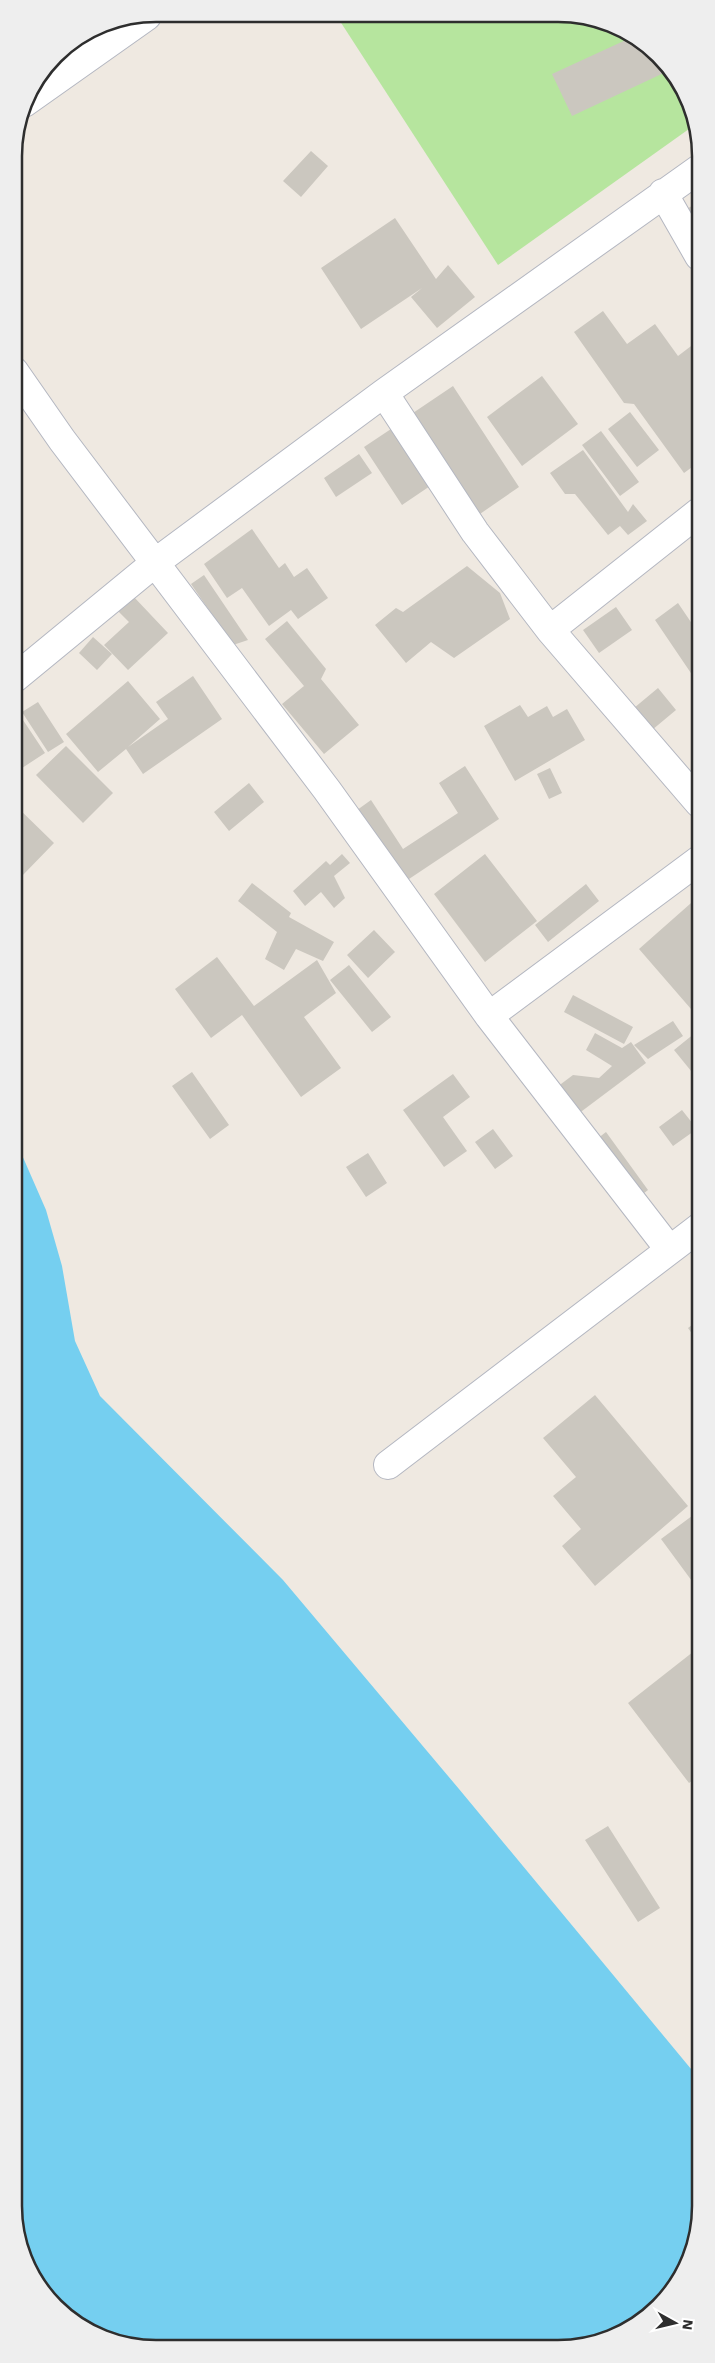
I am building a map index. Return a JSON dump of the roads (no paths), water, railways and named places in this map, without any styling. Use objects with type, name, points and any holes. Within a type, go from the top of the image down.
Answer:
[{"type":"street","points":[[39,93],[135,24]]},
{"type":"street","points":[[23,672],[156,562],[384,394],[692,174]]},
{"type":"street","points":[[663,193],[692,244]]},
{"type":"street","points":[[23,384],[62,440],[327,790],[489,1016],[669,1249]]},
{"type":"street","points":[[384,394],[475,532],[550,630],[692,795]]},
{"type":"street","points":[[550,630],[692,518]]},
{"type":"street","points":[[489,1016],[692,865]]},
{"type":"street","points":[[388,1465],[692,1232]]},
{"type":"water","points":[[23,1156],[46,1210],[62,1266],[75,1341],[100,1396],[283,1580],[692,2070],[692,2215],[690,2233],[679,2266],[670,2281],[656,2298],[650,2298],[650,2304],[647,2307],[626,2323],[585,2338],[558,2340],[139,2339],[122,2336],[89,2323],[62,2301],[40,2274],[27,2241],[22,2206]]}]
